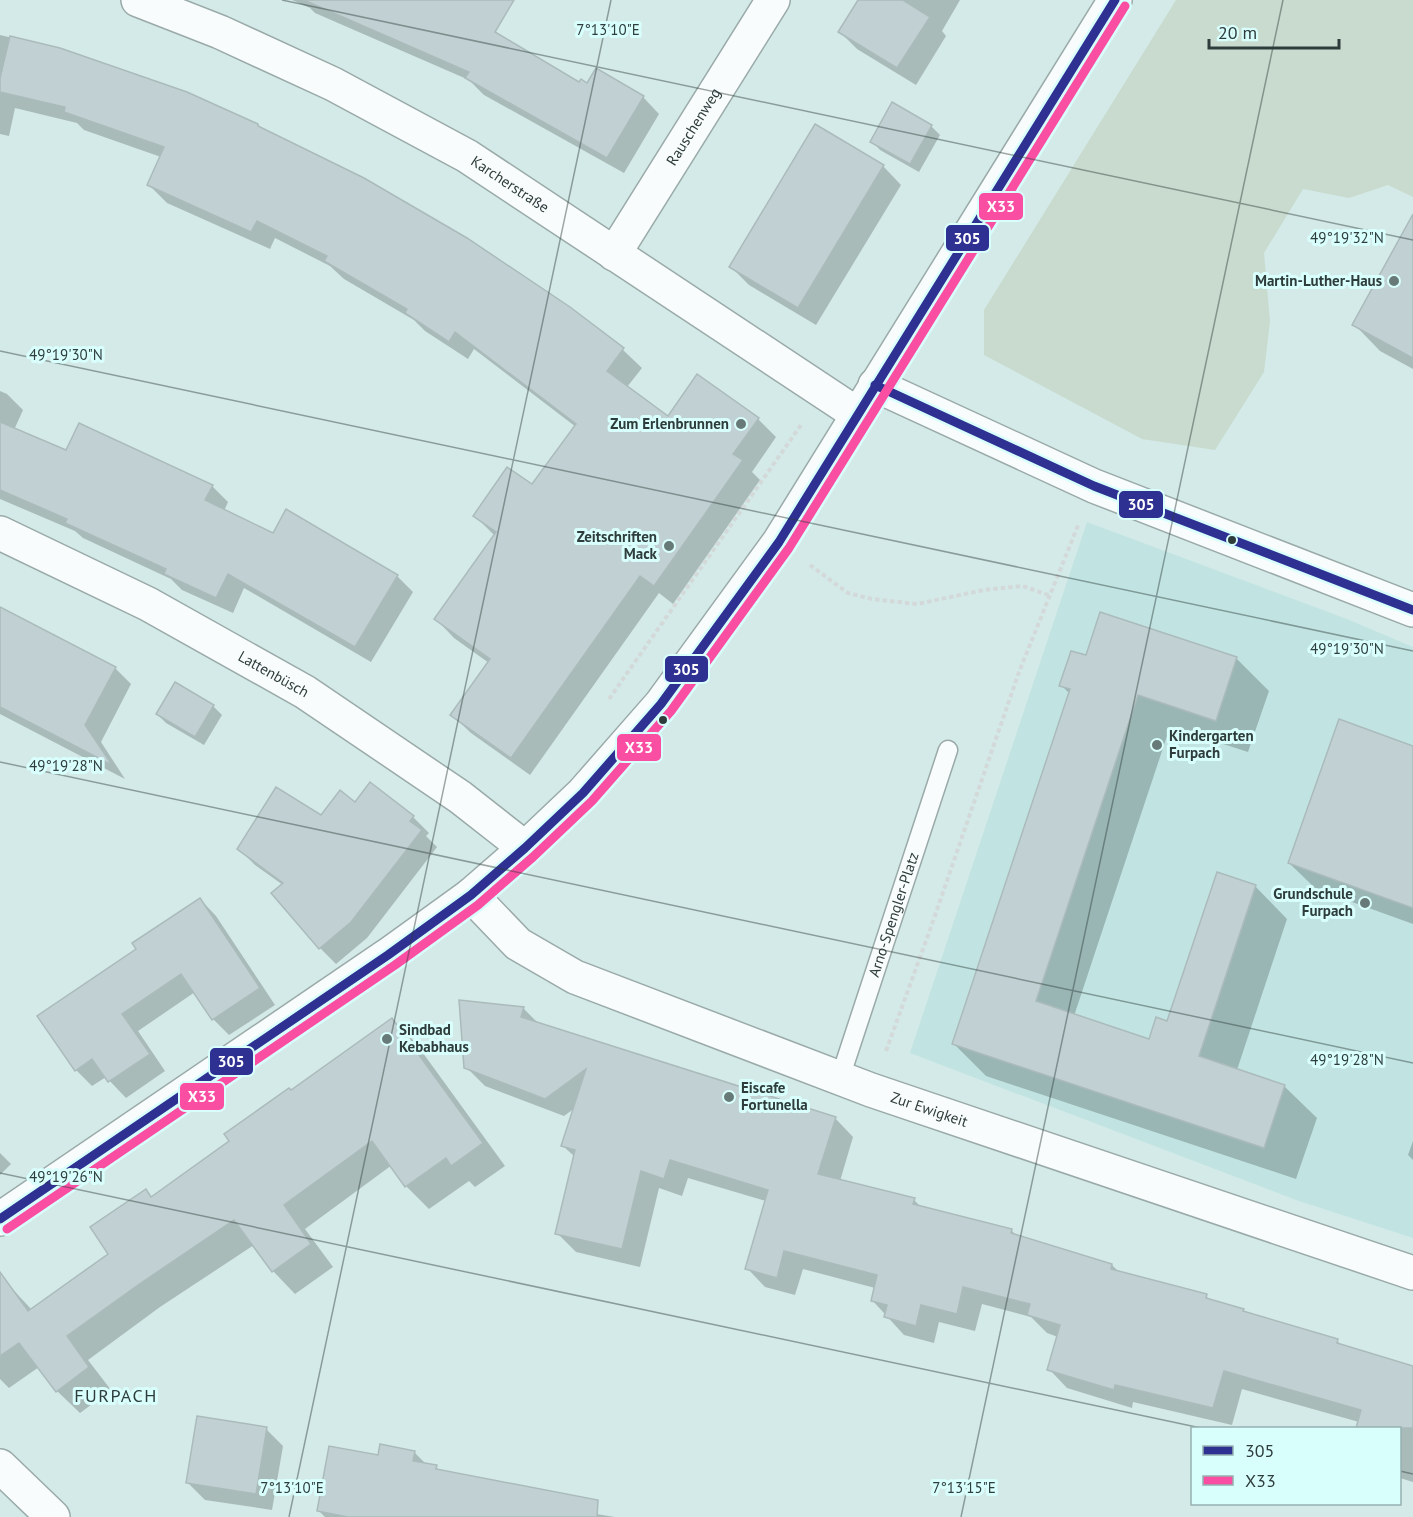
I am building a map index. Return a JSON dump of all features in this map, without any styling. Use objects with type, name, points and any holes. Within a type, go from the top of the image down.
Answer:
[{"type":"street","name":"Karcherstraße","points":[[138,0],[220,32],[354,95],[467,156],[857,414]]},
{"type":"street","name":"Rauschenweg","points":[[614,254],[773,0]]},
{"type":"street","points":[[0,1219],[388,955],[471,895],[583,793],[661,704],[779,542],[1115,0]]},
{"type":"street","points":[[875,385],[1094,486],[1413,610]]},
{"type":"street","name":"Lattenbüsch","points":[[0,533],[148,604],[305,692],[460,797],[525,848]]},
{"type":"street","name":"Zur Ewigkeit","points":[[471,895],[518,944],[575,976],[871,1090],[1413,1274]]},
{"type":"street","points":[[0,1466],[53,1517]]},
{"type":"lane","name":"Arno-Spengler-Platz","points":[[840,1078],[948,750]]},
{"type":"path","points":[[607,703],[823,392]]},
{"type":"path","points":[[871,1090],[931,927],[1019,672],[1094,486]]},
{"type":"path","points":[[779,542],[848,593],[872,599],[917,604],[984,590],[1023,586],[1051,596]]},
{"type":"shaded area","name":"Kindergarten Furpach","points":[[1087,522],[1347,619],[1413,647],[1413,1238],[1296,1200],[910,1053]]},
{"type":"green space","points":[[1176,0],[1413,0],[1413,197],[1388,185],[1349,198],[1303,189],[1264,253],[1270,321],[1264,372],[1215,450],[1142,439],[984,355],[984,310]]},
{"type":"building","points":[[304,0],[514,0],[495,32],[579,82],[581,79],[587,83],[596,68],[644,96],[607,158],[465,78],[469,72]]},
{"type":"building","points":[[858,0],[903,0],[930,17],[897,68],[838,32]]},
{"type":"building","points":[[10,36],[60,48],[187,92],[258,124],[364,178],[467,238],[570,307],[624,348],[607,371],[668,416],[697,374],[759,418],[733,454],[743,460],[654,586],[640,576],[511,758],[450,715],[490,659],[434,619],[496,532],[473,516],[507,467],[532,484],[576,424],[455,332],[449,342],[405,313],[407,309],[324,261],[327,256],[257,221],[251,232],[147,185],[164,147],[64,112],[65,107],[0,92],[0,78]]},
{"type":"building","points":[[892,102],[932,125],[910,164],[870,142]]},
{"type":"building","points":[[815,124],[884,165],[798,308],[729,267]]},
{"type":"building","name":"Martin-Luther-Haus","points":[[1413,214],[1413,358],[1352,325]]},
{"type":"building","points":[[0,422],[66,450],[79,423],[213,485],[205,500],[273,533],[286,509],[398,575],[355,647],[228,574],[216,598],[164,574],[166,569],[65,523],[67,519],[0,490]]},
{"type":"building","points":[[0,607],[116,667],[85,725],[112,765],[0,707]]},
{"type":"building","points":[[1100,612],[1237,657],[1216,721],[1138,695],[1036,1001],[1149,1039],[1156,1017],[1167,1021],[1217,872],[1256,885],[1199,1056],[1285,1085],[1264,1148],[952,1044],[1070,689],[1059,686],[1071,651],[1086,655]]},
{"type":"building","points":[[175,682],[214,705],[195,737],[156,714]]},
{"type":"building","points":[[1339,719],[1413,746],[1413,908],[1288,863]]},
{"type":"building","points":[[370,782],[414,816],[410,821],[422,830],[351,922],[319,949],[271,893],[283,883],[237,849],[276,787],[321,815],[340,790],[355,802]]},
{"type":"building","points":[[200,898],[260,988],[212,1020],[181,974],[122,1014],[150,1054],[108,1082],[92,1059],[75,1071],[37,1016],[136,949],[132,943]]},
{"type":"building","points":[[459,1000],[524,1007],[521,1017],[836,1117],[818,1174],[915,1198],[913,1204],[1012,1229],[1011,1233],[1112,1264],[1111,1269],[1207,1294],[1206,1298],[1244,1309],[1243,1311],[1338,1339],[1337,1343],[1413,1366],[1413,1428],[1356,1427],[1361,1410],[1224,1371],[1213,1408],[1115,1385],[1114,1390],[1047,1370],[1060,1325],[1027,1315],[1030,1304],[963,1287],[957,1314],[921,1305],[916,1326],[884,1317],[887,1305],[871,1301],[877,1275],[784,1251],[777,1278],[745,1269],[768,1190],[670,1160],[664,1179],[641,1171],[622,1249],[555,1234],[575,1150],[561,1146],[586,1069],[545,1099],[464,1068]]},
{"type":"building","points":[[392,1018],[483,1143],[451,1166],[446,1158],[405,1187],[372,1141],[284,1205],[311,1244],[272,1272],[234,1220],[67,1336],[89,1367],[56,1392],[19,1343],[0,1356],[0,1272],[28,1311],[108,1254],[90,1227],[146,1189],[151,1197],[229,1141],[224,1134],[289,1088],[291,1090]]},
{"type":"building","points":[[197,1416],[267,1427],[256,1494],[186,1483]]},
{"type":"building","points":[[380,1444],[415,1451],[413,1461],[437,1465],[436,1469],[598,1500],[597,1517],[348,1517],[317,1511],[329,1446],[378,1455]]},
{"type":"transit line","name":"305","points":[[0,1219],[388,955],[471,895],[583,793],[661,704],[779,542],[1115,0]]},
{"type":"transit line","name":"X33","points":[[7,1229],[395,965],[478,905],[592,801],[671,711],[789,548],[1125,6]]},
{"type":"transit line","name":"305","points":[[875,385],[1094,486],[1413,610]]},
{"type":"place","name":"Martin-Luther-Haus","points":[[1394,281]]},
{"type":"place","name":"Zum Erlenbrunnen","points":[[741,424]]},
{"type":"place","name":"Zeitschriften Mack","points":[[669,546]]},
{"type":"place","name":"Kindergarten Furpach","points":[[1157,745]]},
{"type":"place","name":"Grundschule Furpach","points":[[1365,903]]},
{"type":"place","name":"Sindbad Kebabhaus","points":[[387,1039]]},
{"type":"place","name":"Eiscafe Fortunella","points":[[729,1097]]},
{"type":"district","name":"FURPACH","points":[[116,1396]]}]
